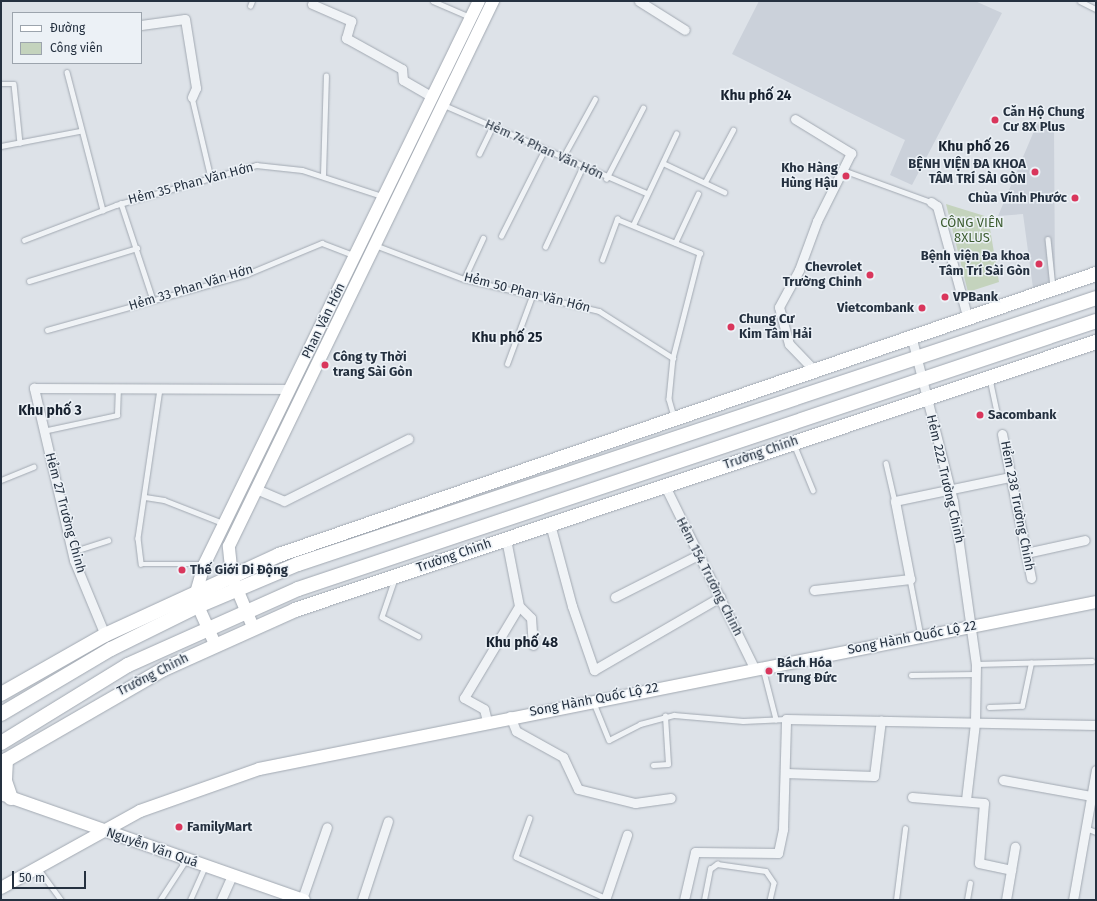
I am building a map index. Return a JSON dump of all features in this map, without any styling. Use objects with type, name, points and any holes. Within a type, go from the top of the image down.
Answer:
[{"type":"main road","name":"Phan Văn Hớn","points":[[253,627],[234,583],[229,546],[334,313],[355,256],[479,1]]},
{"type":"main road","name":"Phan Văn Hớn","points":[[197,600],[204,564],[290,389],[373,245],[493,1]]},
{"type":"main road","points":[[1,694],[105,635],[197,600],[345,531],[675,418],[816,372],[912,339],[967,316],[1054,289],[1096,274]]},
{"type":"main road","points":[[234,583],[298,564],[1096,298]]},
{"type":"main road","name":"Trường Chinh","points":[[1,743],[128,665],[245,610],[390,557],[1096,322]]},
{"type":"main road","name":"Trường Chinh","points":[[4,762],[99,704],[215,644],[253,627],[396,576],[1096,342]]},
{"type":"main road","points":[[197,600],[215,644]]},
{"type":"main road","points":[[1,714],[197,600]]},
{"type":"main road","name":"Song Hành Quốc Lộ 22","points":[[101,831],[196,789],[259,769],[510,716],[1096,602]]},
{"type":"main road","points":[[105,635],[111,649]]},
{"type":"main road","points":[[4,762],[6,796]]},
{"type":"main road","name":"Nguyễn Văn Quá","points":[[6,796],[101,831],[303,900]]},
{"type":"main road","points":[[1,888],[101,831]]},
{"type":"street","points":[[639,1],[685,30]]},
{"type":"street","points":[[312,4],[351,21],[346,38],[402,69],[403,80],[433,97]]},
{"type":"street","points":[[142,25],[185,19],[196,88],[192,98]]},
{"type":"street","points":[[795,119],[851,152],[816,221],[799,270],[779,307],[789,344],[816,372]]},
{"type":"street","points":[[931,202],[937,206],[967,316]]},
{"type":"street","points":[[912,339],[927,398]]},
{"type":"street","name":"Hẻm 27 Trường Chinh","points":[[105,635],[72,552],[34,388],[118,389]]},
{"type":"street","points":[[118,389],[290,389]]},
{"type":"street","name":"Hẻm 222 Trường Chinh","points":[[927,398],[949,489],[961,547],[969,627],[976,669],[975,723],[966,800]]},
{"type":"street","name":"Hẻm 238 Trường Chinh","points":[[1002,434],[1031,578]]},
{"type":"street","points":[[256,489],[284,501],[408,439]]},
{"type":"street","points":[[814,590],[910,579],[896,501],[1010,477]]},
{"type":"street","name":"Hẻm 154 Trường Chinh","points":[[665,486],[698,555],[759,668]]},
{"type":"street","points":[[550,524],[572,606],[594,670],[602,668],[720,597]]},
{"type":"street","points":[[506,539],[519,606],[531,618],[533,645]]},
{"type":"street","points":[[1026,554],[1085,540]]},
{"type":"street","points":[[615,597],[698,555]]},
{"type":"street","points":[[487,721],[484,709],[464,698],[519,606]]},
{"type":"street","points":[[510,716],[516,731],[562,757],[578,788],[634,803],[671,798]]},
{"type":"street","points":[[684,900],[695,852],[778,853],[783,829],[786,719],[1096,725]]},
{"type":"street","points":[[785,773],[874,776],[881,720]]},
{"type":"street","points":[[1073,900],[1096,770]]},
{"type":"street","points":[[1003,780],[1091,796]]},
{"type":"street","points":[[912,797],[966,800],[986,805],[979,863],[1011,870]]},
{"type":"street","points":[[362,900],[388,821]]},
{"type":"street","points":[[303,900],[327,827]]},
{"type":"street","points":[[605,899],[627,835]]},
{"type":"street","points":[[1006,900],[1016,847]]},
{"type":"street","points":[[221,900],[232,875]]},
{"type":"lane","points":[[250,6],[252,1]]},
{"type":"lane","points":[[434,1],[471,18]]},
{"type":"lane","points":[[1080,1],[1096,9]]},
{"type":"lane","points":[[67,72],[80,131],[103,210]]},
{"type":"lane","points":[[323,175],[326,76]]},
{"type":"lane","points":[[1,84],[14,84],[20,142]]},
{"type":"lane","points":[[192,98],[211,178]]},
{"type":"lane","points":[[562,159],[595,99]]},
{"type":"lane","name":"Hẻm 74 Phan Văn Hớn","points":[[443,104],[582,168],[646,193]]},
{"type":"lane","points":[[606,178],[643,108]]},
{"type":"lane","points":[[479,154],[492,127]]},
{"type":"lane","points":[[705,182],[734,130]]},
{"type":"lane","points":[[1,146],[80,131]]},
{"type":"lane","points":[[633,225],[646,193],[663,163],[676,134]]},
{"type":"lane","points":[[501,236],[544,151]]},
{"type":"lane","points":[[663,163],[724,192]]},
{"type":"lane","name":"Hẻm 35 Phan Văn Hớn","points":[[24,240],[121,203],[256,165],[323,175],[384,197]]},
{"type":"lane","points":[[545,247],[582,168]]},
{"type":"lane","points":[[843,170],[931,202]]},
{"type":"lane","points":[[675,243],[698,194]]},
{"type":"lane","points":[[121,203],[153,300]]},
{"type":"lane","points":[[602,260],[617,219],[700,253],[673,358],[669,399],[675,418]]},
{"type":"lane","points":[[464,279],[483,238]]},
{"type":"lane","points":[[1048,239],[1054,289]]},
{"type":"lane","name":"Hẻm 33 Phan Văn Hớn","points":[[47,330],[247,274],[322,242],[355,256]]},
{"type":"lane","name":"Hẻm 50 Phan Văn Hớn","points":[[373,245],[464,279],[599,311],[673,358]]},
{"type":"lane","points":[[29,281],[137,248]]},
{"type":"lane","points":[[507,364],[532,296]]},
{"type":"lane","points":[[989,377],[997,412]]},
{"type":"lane","points":[[43,431],[117,415],[118,389]]},
{"type":"lane","points":[[160,389],[138,538],[141,564],[204,564]]},
{"type":"lane","points":[[794,442],[813,490]]},
{"type":"lane","points":[[886,463],[896,501]]},
{"type":"lane","points":[[1,480],[33,467]]},
{"type":"lane","points":[[145,497],[164,500],[225,523]]},
{"type":"lane","points":[[72,552],[108,540]]},
{"type":"lane","points":[[396,576],[382,617],[418,636]]},
{"type":"lane","points":[[910,579],[921,636]]},
{"type":"lane","points":[[911,675],[1032,663],[1092,661]]},
{"type":"lane","points":[[989,707],[1022,706],[1032,663]]},
{"type":"lane","points":[[759,668],[776,719]]},
{"type":"lane","points":[[593,700],[609,740],[665,716],[693,714],[743,721],[786,719]]},
{"type":"lane","points":[[654,765],[668,764],[665,716]]},
{"type":"lane","points":[[530,818],[516,856],[605,899]]},
{"type":"lane","points":[[1086,828],[1096,832]]},
{"type":"lane","points":[[896,900],[905,829]]},
{"type":"lane","points":[[160,900],[186,860]]},
{"type":"lane","points":[[704,900],[710,869],[717,864],[766,871],[774,882],[770,900]]},
{"type":"lane","points":[[190,900],[205,866]]},
{"type":"lane","points":[[37,867],[61,900]]},
{"type":"lane","points":[[967,900],[970,883]]},
{"type":"shaded area","points":[[759,1],[975,1],[1002,13],[912,185],[890,175],[905,140],[732,54]]},
{"type":"shaded area","name":"BỆNH VIỆN ĐA KHOA TÂM TRÍ SÀI GÒN","points":[[1037,124],[1054,129],[1055,279],[1033,288],[1023,214],[998,216]]},
{"type":"green space","name":"CÔNG VIÊN 8XLUS","points":[[946,204],[988,217],[999,282],[968,292]]},
{"type":"place","name":"Căn Hộ Chung Cư 8X Plus","points":[[995,120]]},
{"type":"place","name":"BỆNH VIỆN ĐA KHOA TÂM TRÍ SÀI GÒN","points":[[1035,172]]},
{"type":"place","name":"Kho Hàng Hùng Hậu","points":[[846,176]]},
{"type":"place","name":"Chùa Vĩnh Phước","points":[[1075,198]]},
{"type":"place","name":"Bệnh viện Đa khoa Tâm Trí Sài Gòn","points":[[1039,264]]},
{"type":"place","name":"Chevrolet Trường Chinh","points":[[870,275]]},
{"type":"place","name":"VPBank","points":[[945,297]]},
{"type":"place","name":"Vietcombank","points":[[922,308]]},
{"type":"place","name":"Chung Cư Kim Tâm Hải","points":[[731,327]]},
{"type":"place","name":"Công ty Thời trang Sài Gòn","points":[[325,365]]},
{"type":"place","name":"Sacombank","points":[[980,415]]},
{"type":"place","name":"Thế Giới Di Động","points":[[182,570]]},
{"type":"place","name":"Bách Hóa Trung Đức","points":[[769,671]]},
{"type":"place","name":"FamilyMart","points":[[179,827]]},
{"type":"district","name":"Khu phố 24","points":[[756,96]]},
{"type":"district","name":"Khu phố 26","points":[[974,147]]},
{"type":"district","name":"Khu phố 25","points":[[507,338]]},
{"type":"district","name":"Khu phố 3","points":[[50,411]]},
{"type":"district","name":"Khu phố 48","points":[[522,643]]}]
